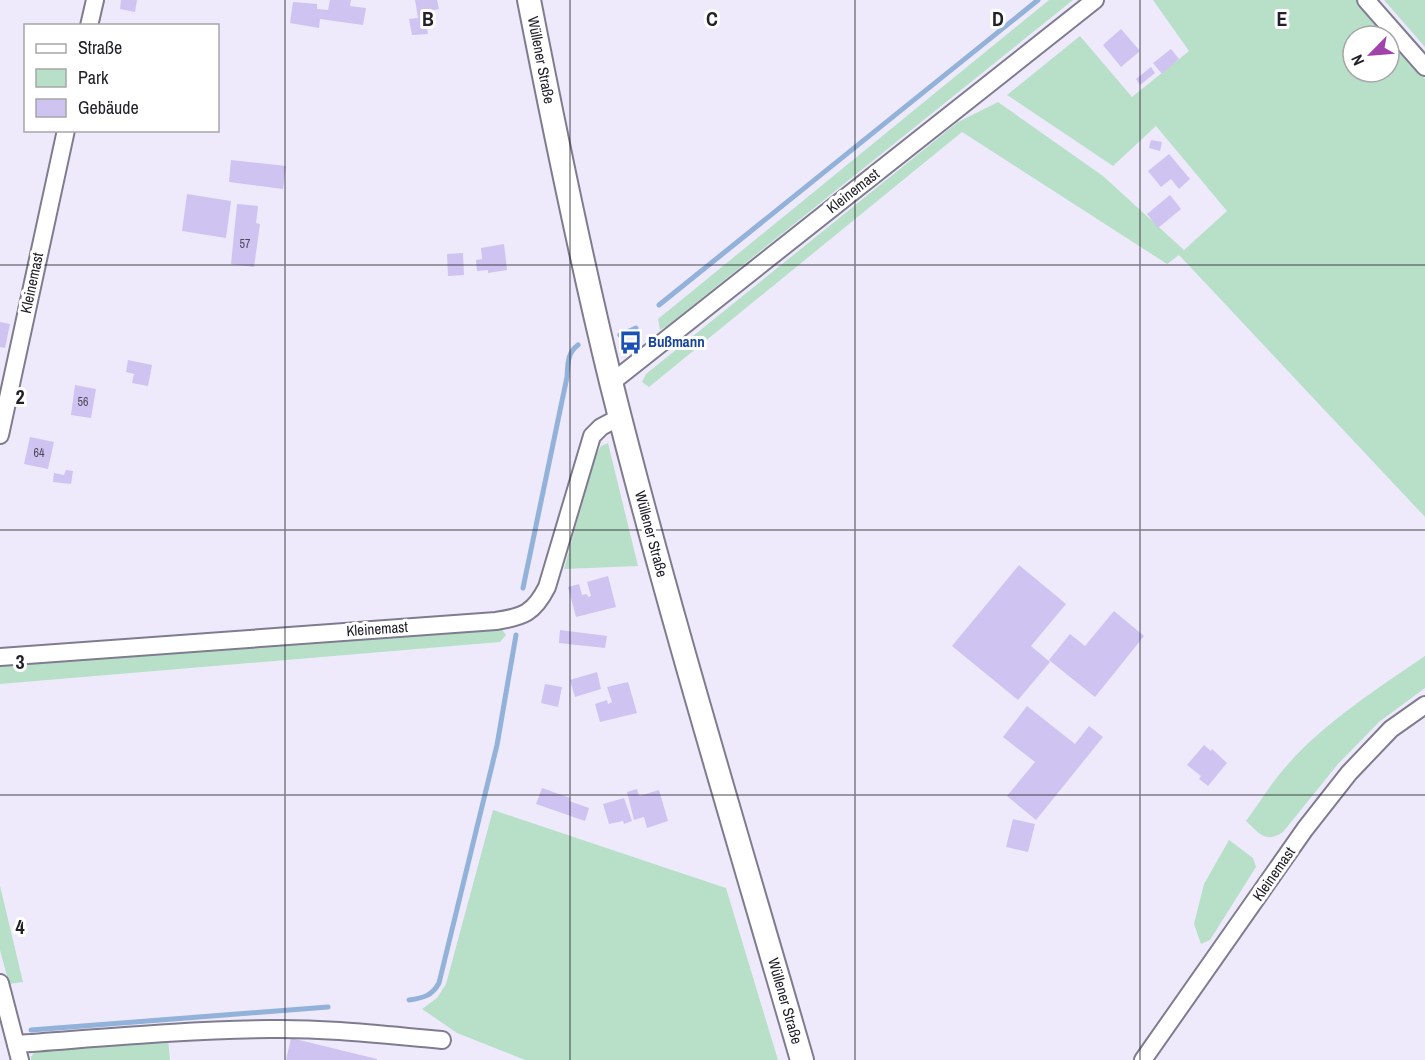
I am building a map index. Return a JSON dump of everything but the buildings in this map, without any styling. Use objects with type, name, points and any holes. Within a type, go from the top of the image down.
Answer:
[{"type":"main road","name":"Wüllener Straße","points":[[529,0],[567,193],[620,417],[670,604],[802,1060]]},
{"type":"street","points":[[89,24],[94,0]]},
{"type":"street","name":"Kleinemast","points":[[612,382],[1095,0]]},
{"type":"street","points":[[1366,0],[1425,67]]},
{"type":"street","name":"Kleinemast","points":[[0,435],[66,132]]},
{"type":"street","name":"Kleinemast","points":[[0,657],[496,621],[524,615],[541,600],[547,587],[592,436],[601,427],[620,417]]},
{"type":"street","name":"Kleinemast","points":[[1143,1060],[1299,838],[1349,773],[1391,729],[1425,705]]},
{"type":"street","points":[[0,982],[18,1052],[155,1034],[271,1029],[323,1030],[442,1040]]},
{"type":"green space","points":[[1049,0],[1073,0],[660,330],[658,319]]},
{"type":"green space","points":[[1153,0],[1357,0],[1378,24],[1341,24],[1341,84],[1401,84],[1401,51],[1425,79],[1425,517],[1179,255],[1167,264],[962,132],[649,387],[642,382],[646,374],[958,122],[998,102],[1103,176],[1184,250],[1227,211],[1156,126],[1113,166],[1007,95],[1080,36],[1132,97],[1189,51]]},
{"type":"green space","points":[[1384,0],[1425,0],[1425,47]]},
{"type":"green space","points":[[608,443],[638,566],[564,569],[594,459],[601,446]]},
{"type":"green space","points":[[501,628],[506,635],[500,642],[0,684],[0,664]]},
{"type":"green space","points":[[1425,656],[1425,688],[1379,722],[1338,764],[1283,832],[1271,837],[1263,836],[1246,821],[1278,776],[1310,742],[1347,711]]},
{"type":"green space","points":[[493,810],[726,888],[778,1060],[525,1060],[457,1033],[422,1009],[437,998],[446,984]]},
{"type":"green space","points":[[1229,840],[1253,858],[1256,867],[1210,940],[1201,944],[1194,924],[1204,884]]},
{"type":"green space","points":[[0,886],[23,982],[9,984],[0,950]]},
{"type":"green space","points":[[168,1039],[170,1060],[31,1060],[36,1050]]},
{"type":"waterway","points":[[659,305],[1038,0]]},
{"type":"waterway","points":[[620,335],[636,328]]},
{"type":"waterway","points":[[523,588],[569,359],[578,345]]},
{"type":"waterway","points":[[409,1000],[427,996],[439,983],[497,745],[516,635]]},
{"type":"waterway","points":[[31,1030],[328,1007]]},
{"type":"place","name":"Bußmann","points":[[630,342]]}]
